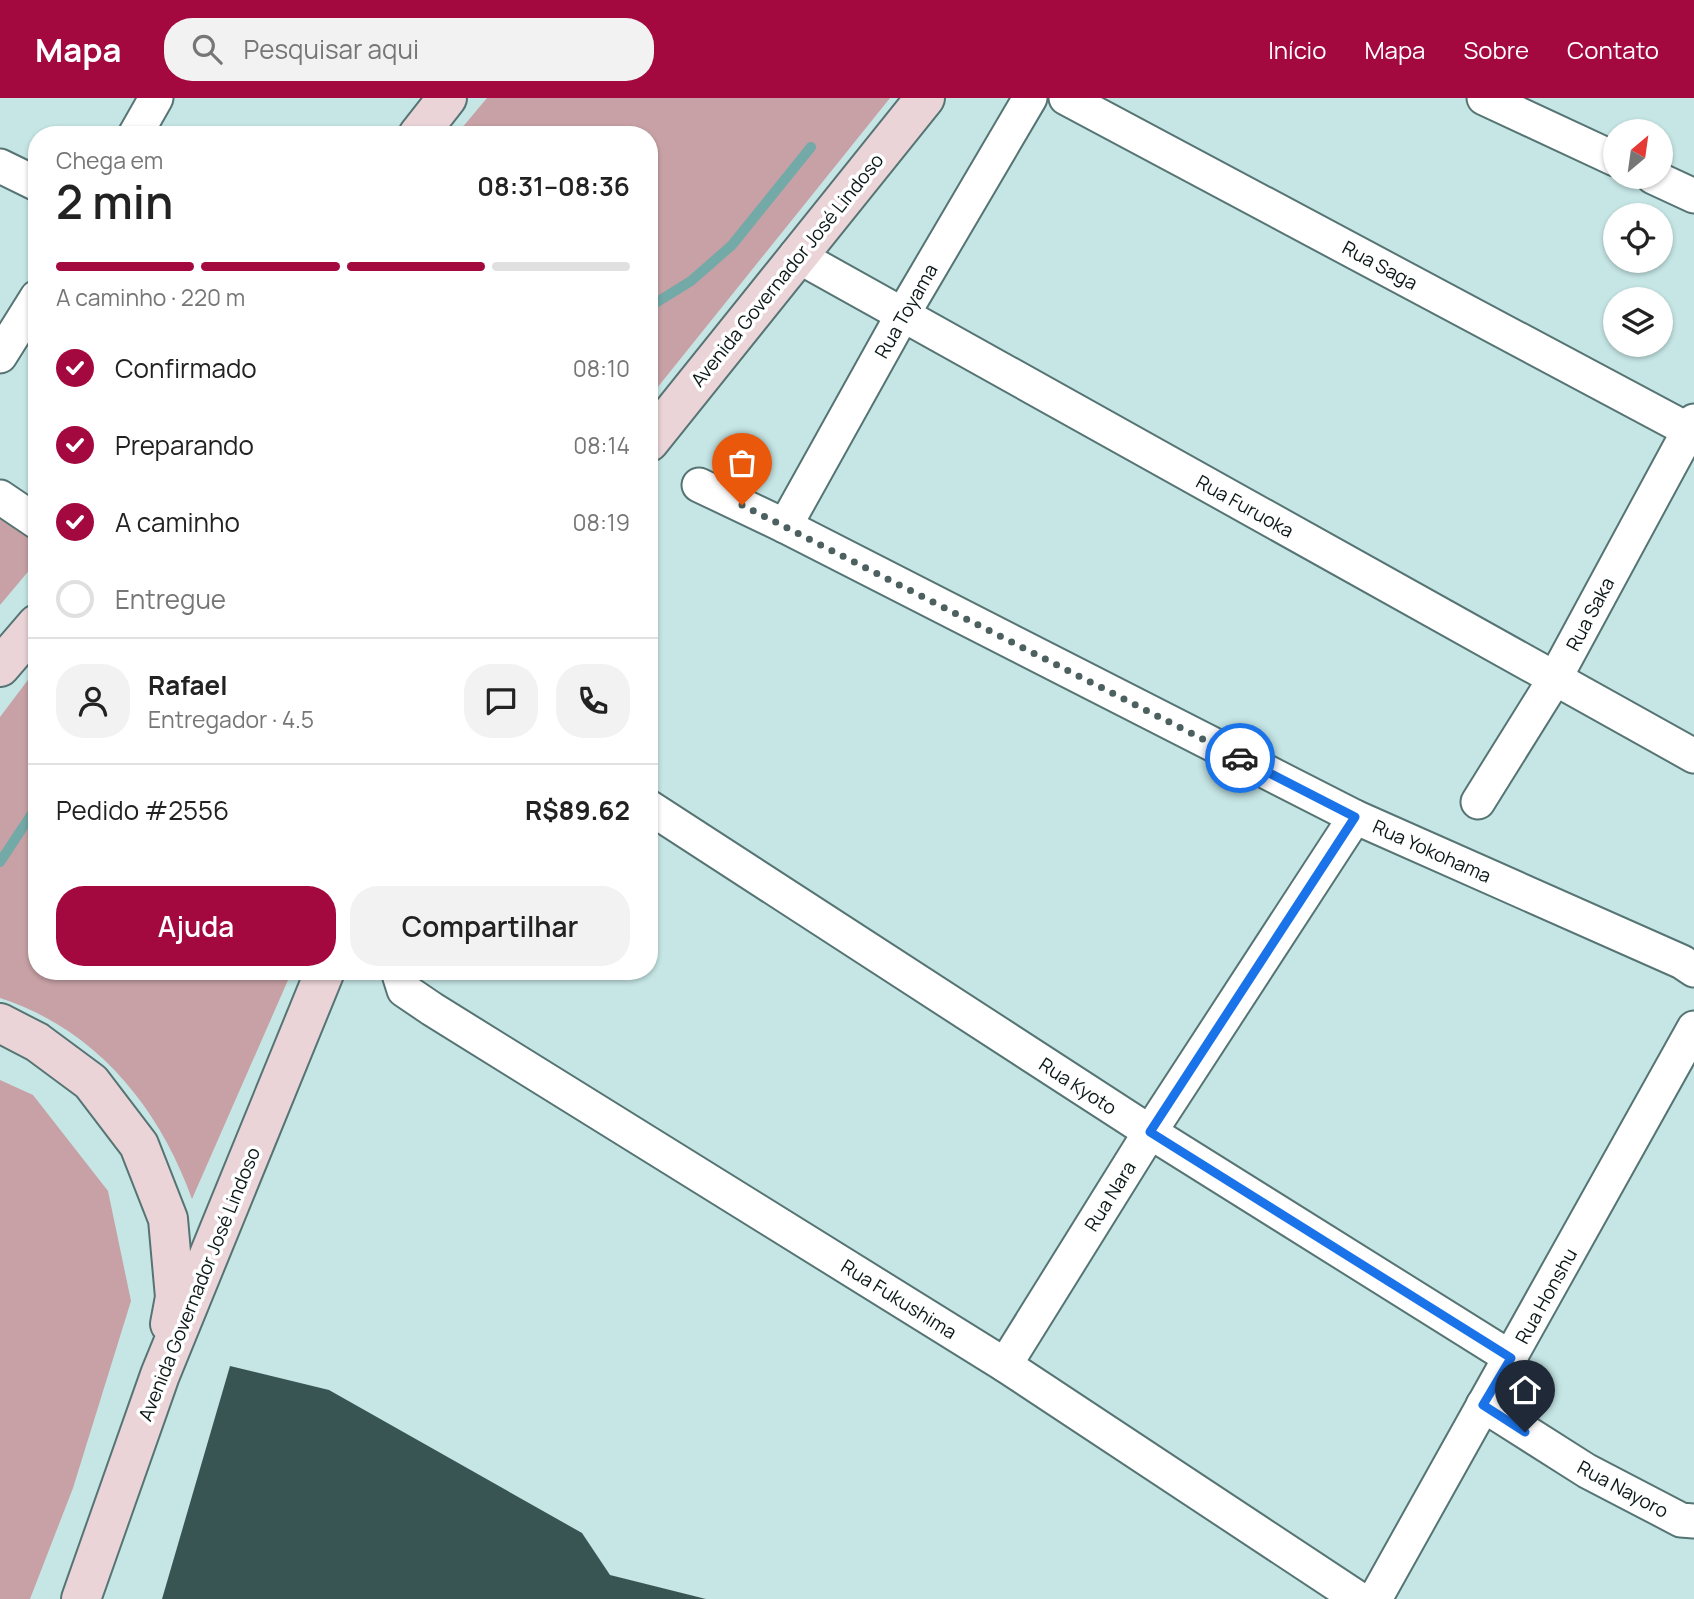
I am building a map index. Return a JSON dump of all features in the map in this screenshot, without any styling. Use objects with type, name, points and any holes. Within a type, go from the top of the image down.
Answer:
[{"type":"main road","points":[[425,126],[447,98]]},
{"type":"main road","name":"Avenida Governador José Lindoso","points":[[658,431],[796,255],[925,98]]},
{"type":"main road","points":[[0,667],[28,634]]},
{"type":"main road","name":"Avenida Governador José Lindoso","points":[[81,1599],[160,1375],[321,980]]},
{"type":"main road","points":[[0,1023],[37,1042],[91,1083],[139,1145],[168,1219],[174,1284],[175,1297],[160,1375]]},
{"type":"street","points":[[140,126],[156,98]]},
{"type":"street","name":"Rua Toyama","points":[[785,526],[903,314],[1030,98]]},
{"type":"street","name":"Rua Saga","points":[[1066,98],[1692,428]]},
{"type":"street","points":[[1484,98],[1603,153]]},
{"type":"street","points":[[0,166],[28,180]]},
{"type":"street","points":[[1673,186],[1694,196]]},
{"type":"street","name":"Rua Furuoka","points":[[796,255],[1694,756]]},
{"type":"street","points":[[0,356],[28,311]]},
{"type":"street","name":"Rua Saka","points":[[1478,802],[1554,680],[1692,428]]},
{"type":"street","name":"Rua Yokohama","points":[[699,485],[785,526],[1355,817],[1688,966]]},
{"type":"street","points":[[0,497],[28,516]]},
{"type":"street","name":"Rua Kyoto","points":[[658,813],[1150,1132],[1511,1358]]},
{"type":"street","name":"Rua Nara","points":[[1005,1365],[1150,1132],[1355,817]]},
{"type":"street","name":"Rua Fukushima","points":[[401,980],[404,990],[432,1009],[1005,1365],[1359,1599]]},
{"type":"street","name":"Rua Honshu","points":[[1375,1599],[1694,1028]]},
{"type":"street","name":"Rua Nayoro","points":[[1483,1405],[1587,1471],[1681,1520],[1694,1521]]},
{"type":"shaded area","points":[[487,98],[890,98],[658,387],[658,126],[464,126]]},
{"type":"shaded area","points":[[0,515],[28,533],[28,572],[0,605]]},
{"type":"shaded area","points":[[28,680],[28,980],[288,980],[192,1199],[162,1133],[120,1076],[94,1051],[66,1030],[34,1012],[0,998],[0,717]]},
{"type":"shaded area","points":[[0,1080],[33,1095],[108,1191],[131,1301],[73,1488],[30,1599],[0,1599]]},
{"type":"building","points":[[230,1366],[329,1390],[582,1533],[610,1575],[706,1599],[162,1599]]},
{"type":"waterway","points":[[658,301],[691,281],[732,245],[811,147]]},
{"type":"waterway","points":[[0,862],[28,820]]},
{"type":"way so far","points":[[742,505],[1240,758]]},
{"type":"route","points":[[1240,758],[1355,817],[1150,1132],[1511,1358],[1483,1405],[1525,1432]]}]
